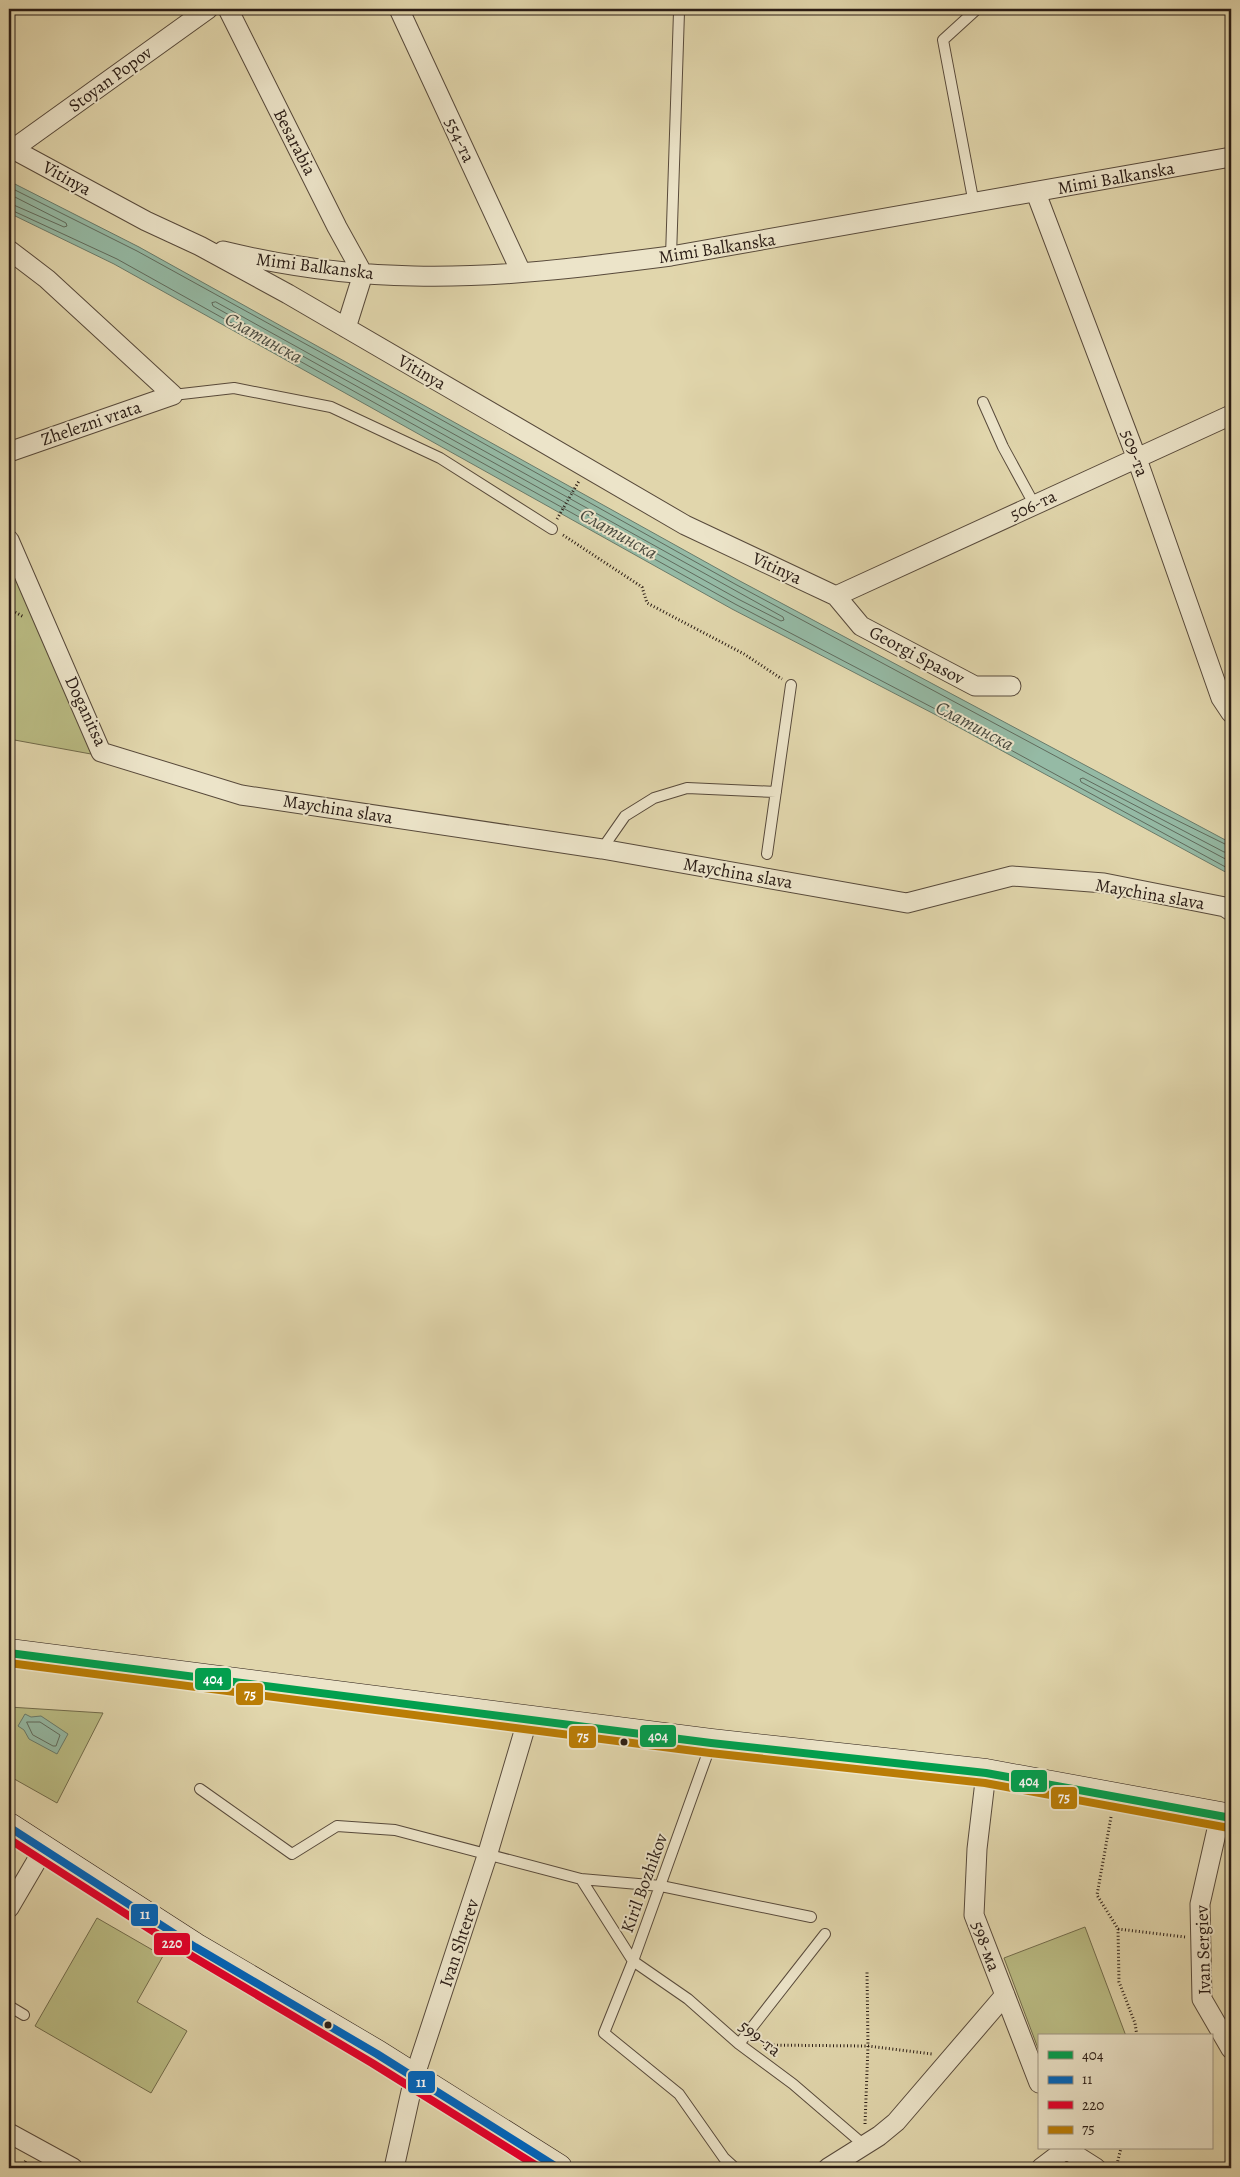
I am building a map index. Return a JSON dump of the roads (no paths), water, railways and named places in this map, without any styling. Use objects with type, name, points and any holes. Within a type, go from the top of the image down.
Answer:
[{"type":"street","name":"Stoyan Popov","points":[[11,148],[208,9]]},
{"type":"street","name":"Besarabia","points":[[228,9],[337,227],[364,274]]},
{"type":"street","name":"554-та","points":[[399,9],[521,272]]},
{"type":"street","name":"Vitinya","points":[[11,148],[146,221],[200,246],[346,328],[685,525],[836,596]]},
{"type":"street","name":"Mimi Balkanska","points":[[200,246],[254,258],[364,274],[415,276],[521,272],[671,256],[974,204],[1231,157]]},
{"type":"street","name":"509-та","points":[[1036,193],[1137,459],[1221,698],[1231,713]]},
{"type":"street","points":[[9,250],[47,279],[173,395]]},
{"type":"street","points":[[346,328],[364,274]]},
{"type":"street","name":"Zhelezni vrata","points":[[9,452],[173,395]]},
{"type":"street","name":"506-та","points":[[836,596],[1231,415]]},
{"type":"street","name":"Doganitsa","points":[[9,540],[101,752],[241,795]]},
{"type":"street","name":"Georgi Spasov","points":[[836,596],[861,626],[975,686],[1011,686]]},
{"type":"street","name":"Maychina slava","points":[[241,795],[602,849],[907,903],[1012,876],[1104,884],[1225,907],[1231,911]]},
{"type":"street","points":[[9,1653],[528,1718],[711,1743],[986,1773],[1225,1817]]},
{"type":"street","name":"Ivan Shterev","points":[[394,2168],[414,2078],[487,1856],[528,1718]]},
{"type":"street","name":"598-ма","points":[[986,1773],[977,1849],[974,1915],[1038,2080]]},
{"type":"street","name":"Ivan Sergiev","points":[[1225,1817],[1200,1904],[1202,1999],[1231,2049]]},
{"type":"street","points":[[9,1828],[195,1947],[414,2078],[558,2168]]},
{"type":"street","points":[[9,1908],[43,1850]]},
{"type":"street","points":[[828,2168],[896,2122],[1005,1995]]},
{"type":"street","points":[[9,2133],[73,2168]]},
{"type":"street","points":[[1041,2168],[1065,2150]]},
{"type":"street","points":[[1068,2150],[1096,2168]]},
{"type":"lane","points":[[671,256],[680,12],[677,9]]},
{"type":"lane","points":[[974,204],[943,40],[977,9]]},
{"type":"lane","points":[[173,395],[234,388],[331,407],[440,458],[552,529]]},
{"type":"lane","points":[[983,402],[1003,447],[1034,504]]},
{"type":"lane","points":[[767,854],[792,685]]},
{"type":"lane","points":[[602,849],[625,816],[654,798],[687,788],[776,792]]},
{"type":"lane","name":"Kiril Bozhikov","points":[[711,1743],[661,1886],[604,2033],[679,2094],[724,2158],[735,2168]]},
{"type":"lane","points":[[200,1789],[292,1854],[337,1826],[395,1830],[487,1856],[581,1879],[661,1886],[811,1917]]},
{"type":"lane","points":[[581,1879],[633,1961]]},
{"type":"lane","points":[[738,2044],[825,1934]]},
{"type":"lane","name":"599-та","points":[[633,1961],[688,1999],[738,2044],[794,2084],[864,2145]]},
{"type":"lane","points":[[9,2006],[24,2015]]},
{"type":"water","name":"Слатинска","points":[[9,181],[139,247],[738,580],[1231,843],[1231,875],[938,716],[732,609],[114,264],[9,213]]},
{"type":"water","points":[[25,1714],[31,1717],[41,1716],[68,1734],[57,1754],[29,1739],[24,1730],[18,1726]]}]
